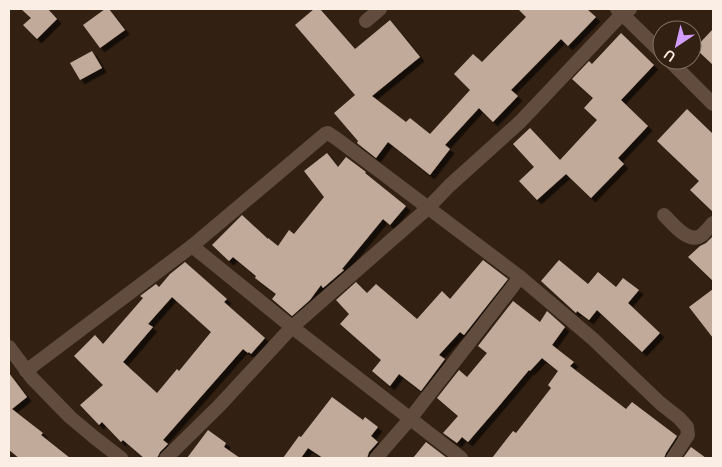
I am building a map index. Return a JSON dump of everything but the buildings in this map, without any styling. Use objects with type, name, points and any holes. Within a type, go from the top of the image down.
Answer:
[{"type":"street","points":[[366,22],[380,9]]},
{"type":"street","points":[[166,458],[219,406],[292,327],[428,208],[449,186],[520,122],[623,11],[652,42]]},
{"type":"street","points":[[679,70],[713,104]]},
{"type":"street","points":[[26,371],[192,246],[328,133],[520,277],[593,339],[687,427],[688,435],[673,458]]},
{"type":"street","points":[[664,215],[689,238],[696,238],[703,234],[713,223]]},
{"type":"street","points":[[192,246],[292,327],[461,458]]},
{"type":"street","points":[[376,458],[410,419],[520,277]]},
{"type":"street","points":[[9,347],[32,378],[70,417],[122,458]]}]
